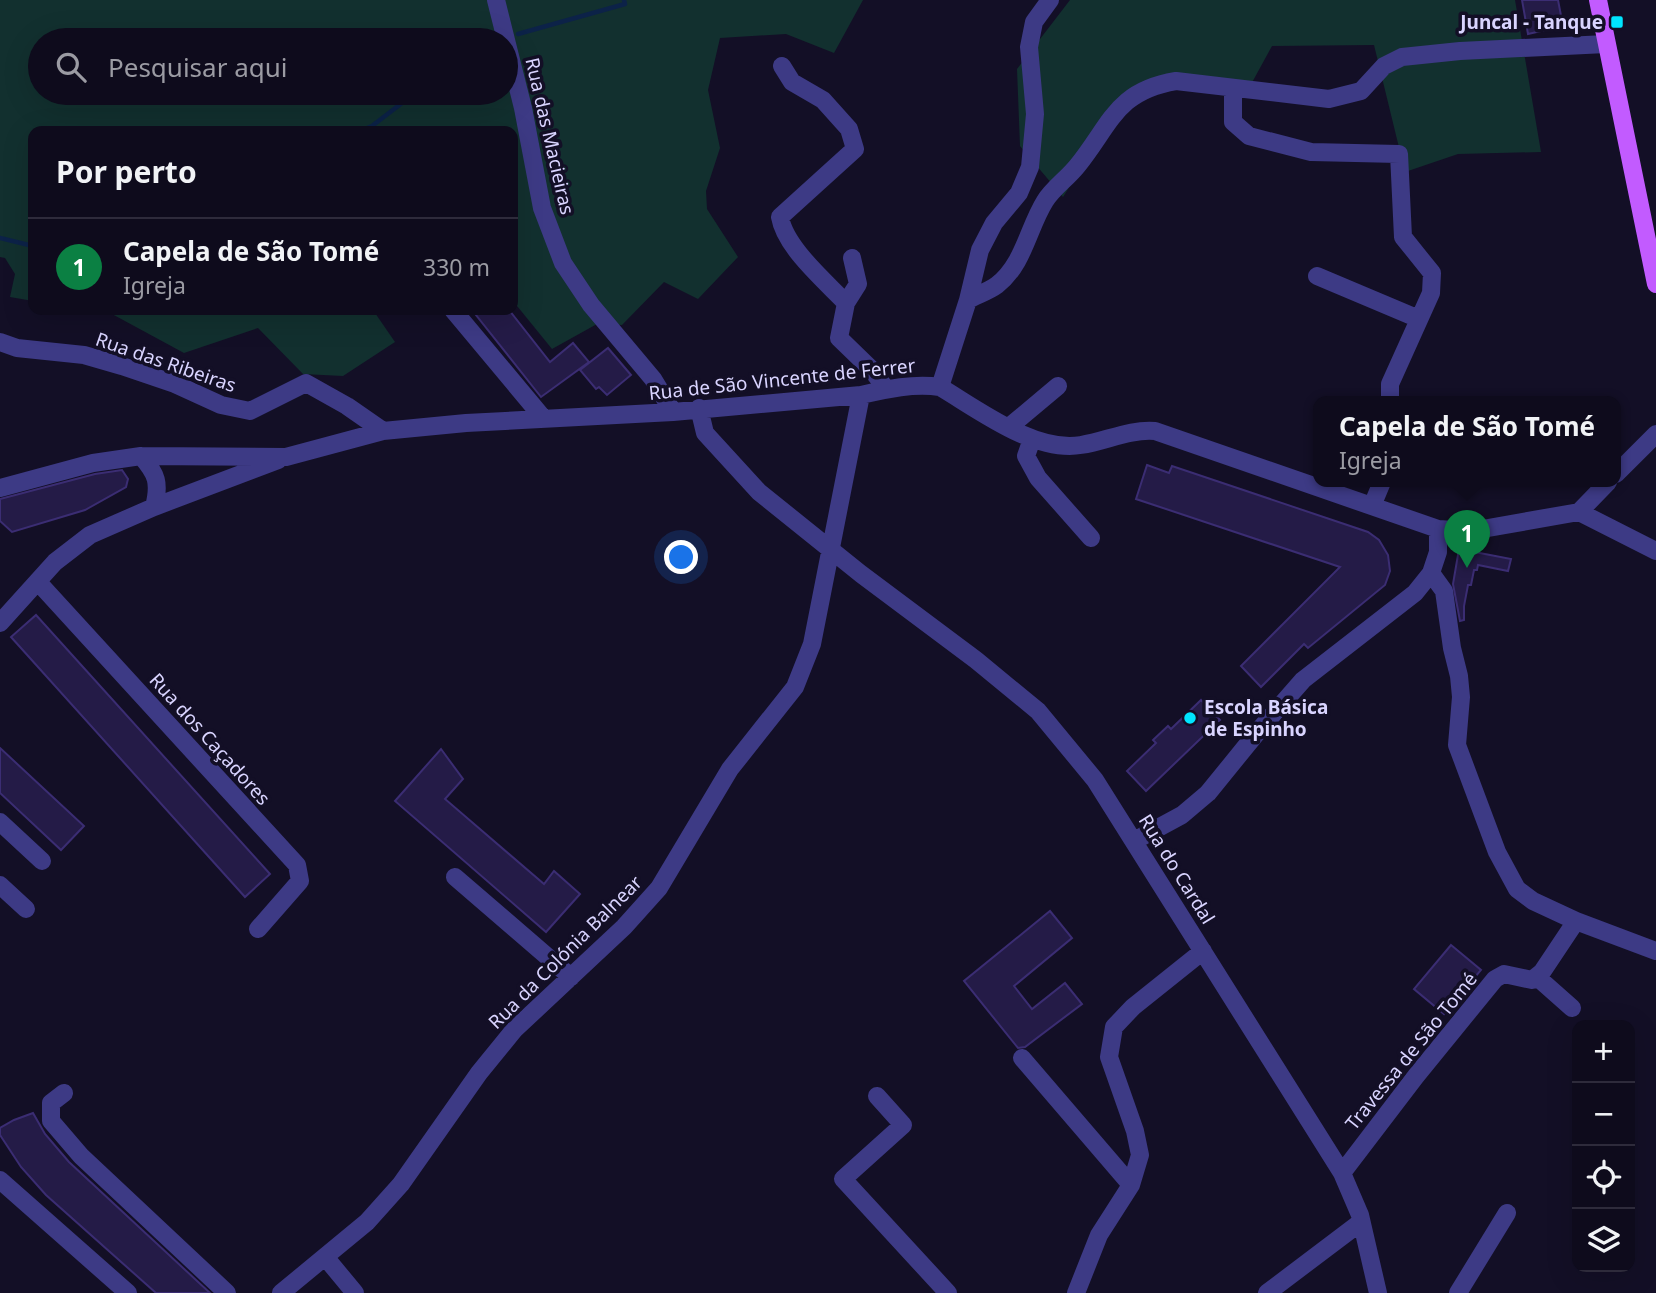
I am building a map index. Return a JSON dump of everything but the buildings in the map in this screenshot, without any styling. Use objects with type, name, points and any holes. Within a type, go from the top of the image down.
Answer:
[{"type":"main road","points":[[1598,0],[1656,284]]},
{"type":"street","name":"Rua das Macieiras","points":[[496,0],[503,28]]},
{"type":"street","points":[[940,387],[968,300],[980,250],[994,223],[1019,193],[1030,167],[1035,114],[1029,47],[1034,22],[1050,0]]},
{"type":"street","points":[[968,300],[996,285],[1015,265],[1045,200],[1078,165],[1107,121],[1131,99],[1153,85],[1176,81],[1329,99],[1361,91],[1384,66],[1402,57],[1460,51],[1606,44]]},
{"type":"street","points":[[782,66],[792,82],[822,100],[849,130],[853,140],[855,149],[780,217],[782,231],[816,273],[846,303]]},
{"type":"street","name":"Rua das Macieiras","points":[[518,88],[542,208],[563,263],[591,305],[653,379],[673,412]]},
{"type":"street","points":[[1233,88],[1233,122],[1249,136],[1311,152],[1399,154],[1403,237],[1433,273],[1431,293],[1390,384],[1390,396]]},
{"type":"street","points":[[852,258],[858,284],[846,303],[839,338],[872,370],[886,389]]},
{"type":"street","points":[[1317,276],[1419,319]]},
{"type":"street","points":[[457,315],[544,419]]},
{"type":"street","name":"Rua das Ribeiras","points":[[0,342],[17,348],[84,355],[175,384],[221,405],[250,411],[306,383],[347,406],[383,431]]},
{"type":"street","name":"Rua de São Vincente de Ferrer","points":[[0,488],[93,463],[141,456],[286,457],[383,431],[466,423],[673,412],[861,395],[886,389],[929,385],[940,387],[1032,439],[1064,447],[1083,445],[1141,430],[1155,431],[1313,486]]},
{"type":"street","points":[[1009,427],[1058,386]]},
{"type":"street","name":"Rua da Colónia Balnear","points":[[282,1293],[368,1222],[401,1184],[479,1073],[514,1030],[624,927],[659,888],[730,769],[795,687],[812,644],[861,395]]},
{"type":"street","name":"Rua do Cardal","points":[[699,408],[705,433],[759,492],[1038,711],[1096,780],[1342,1173],[1361,1222],[1378,1293]]},
{"type":"street","points":[[1621,469],[1656,435]]},
{"type":"street","points":[[1032,439],[1026,456],[1038,478],[1091,538]]},
{"type":"street","points":[[141,456],[158,482],[154,507]]},
{"type":"street","points":[[0,623],[55,562],[90,535],[154,507],[286,457]]},
{"type":"street","name":"Rua de São Vincente de Ferrer","points":[[1317,487],[1438,529],[1471,531],[1579,512]]},
{"type":"street","points":[[1372,506],[1380,487]]},
{"type":"street","points":[[1603,487],[1579,512],[1656,551]]},
{"type":"street","points":[[1135,841],[1182,815],[1208,793],[1303,680],[1415,593],[1431,573],[1438,552],[1438,529]]},
{"type":"street","points":[[1431,573],[1444,591],[1452,648],[1460,676],[1457,745],[1497,852],[1517,889],[1533,901],[1656,951]]},
{"type":"street","name":"Rua dos Caçadores","points":[[38,582],[297,865],[300,881],[258,929]]},
{"type":"street","points":[[0,822],[42,861]]},
{"type":"street","points":[[455,877],[571,977]]},
{"type":"street","points":[[0,885],[26,908]]},
{"type":"street","points":[[1572,1008],[1536,976],[1542,972],[1576,920]]},
{"type":"street","points":[[1076,1293],[1099,1235],[1131,1185],[1140,1155],[1135,1130],[1109,1057],[1114,1027],[1133,1007],[1203,951]]},
{"type":"street","name":"Travessa de São Tomé","points":[[1342,1173],[1495,979],[1504,974],[1532,980],[1536,976]]},
{"type":"street","points":[[1022,1058],[1131,1185]]},
{"type":"street","points":[[64,1093],[51,1103],[51,1121],[81,1156],[227,1293]]},
{"type":"street","points":[[877,1096],[903,1125],[843,1179],[948,1293]]},
{"type":"street","points":[[0,1180],[128,1293]]},
{"type":"street","points":[[1458,1293],[1507,1213]]},
{"type":"street","points":[[1267,1293],[1361,1222]]},
{"type":"street","points":[[326,1258],[355,1293]]},
{"type":"green space","points":[[0,0],[863,0],[834,53],[786,34],[720,38],[708,90],[720,148],[706,191],[707,209],[738,257],[698,299],[664,282],[622,325],[597,324],[552,349],[518,307],[518,126],[28,126],[28,300],[10,297],[15,274],[5,258],[0,257]]},
{"type":"green space","points":[[1070,0],[1515,0],[1541,152],[1458,154],[1405,172],[1374,45],[1272,46],[1249,88],[1146,87],[1102,135],[1063,197],[1020,146],[1017,69]]},
{"type":"green space","points":[[114,315],[376,315],[395,342],[343,376],[303,374],[258,328],[184,353]]},
{"type":"waterway","points":[[518,34],[625,4],[624,0]]},
{"type":"waterway","points":[[372,126],[399,105]]},
{"type":"waterway","points":[[0,238],[28,245]]},
{"type":"place","name":"Juncal - Tanque","points":[[1617,22]]},
{"type":"place","name":"Capela de São Tomé","points":[[1467,568]]},
{"type":"place","name":"Escola Básica de Espinho","points":[[1190,718]]}]
